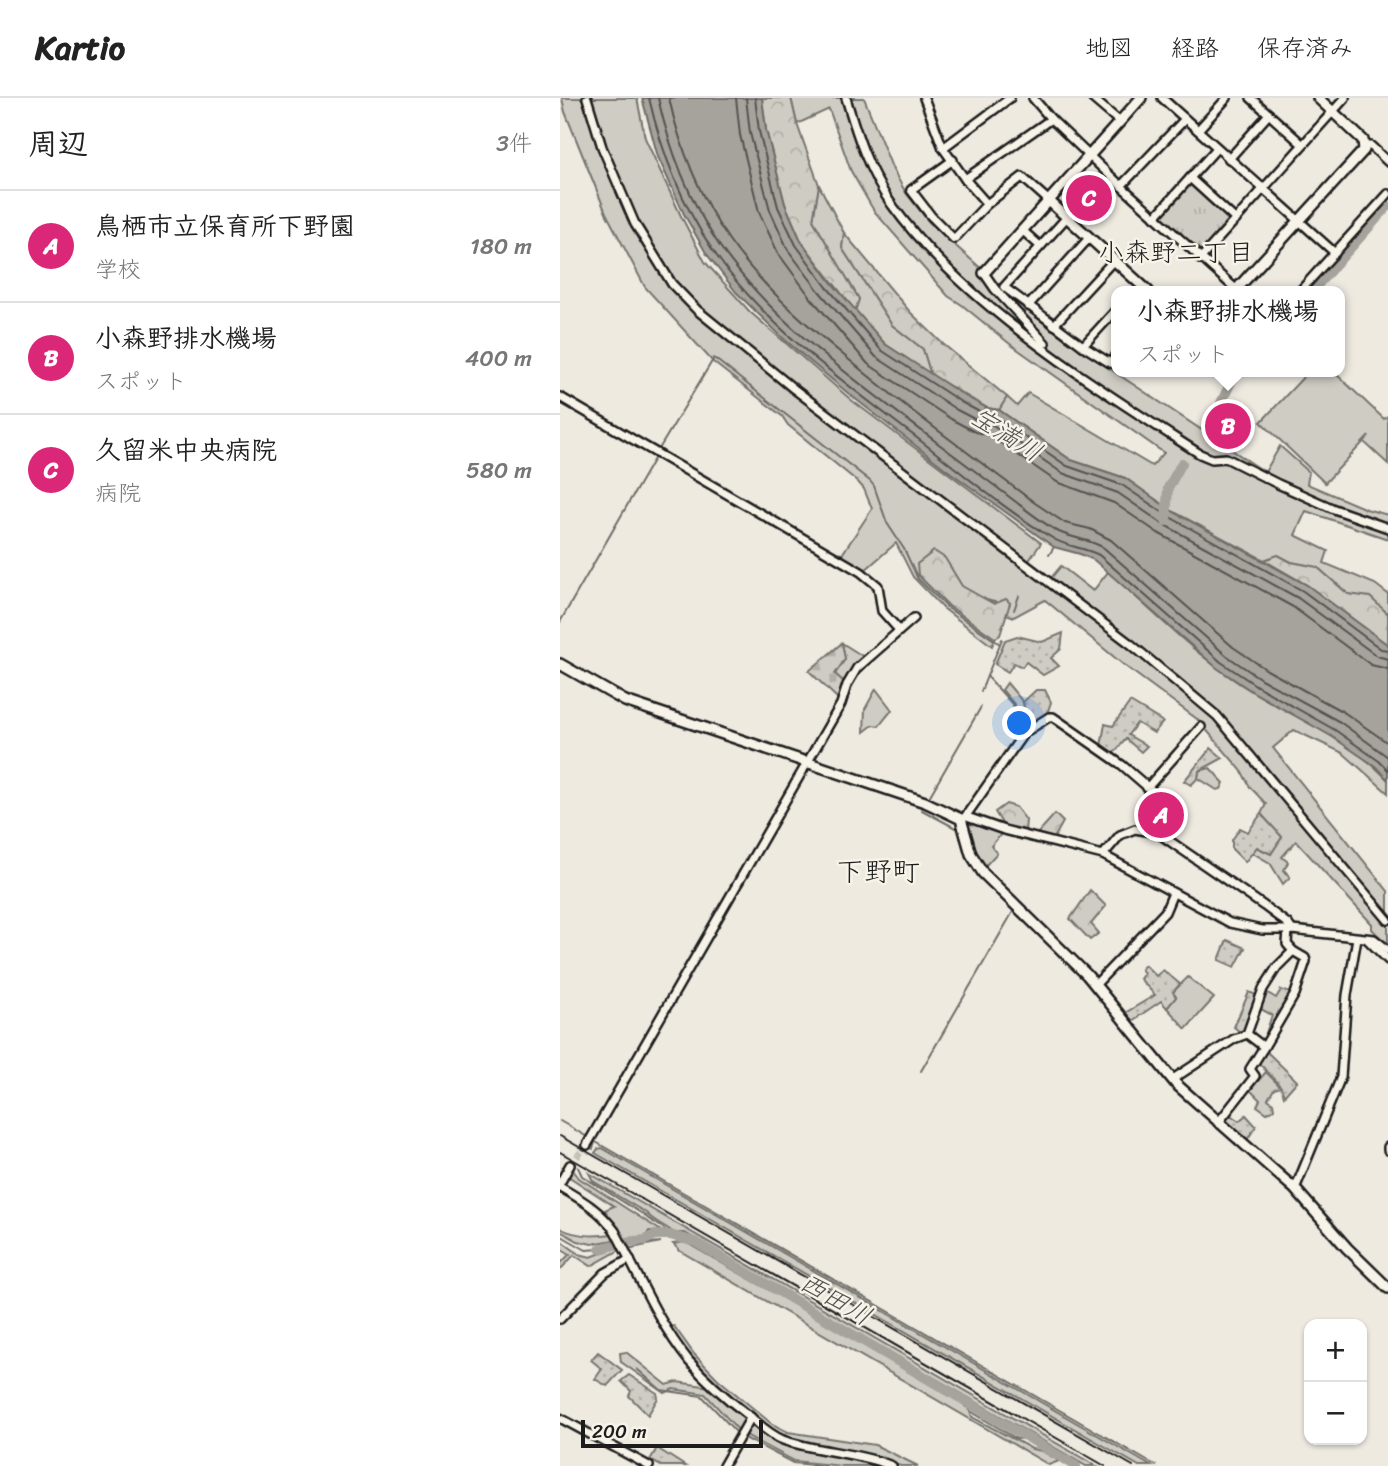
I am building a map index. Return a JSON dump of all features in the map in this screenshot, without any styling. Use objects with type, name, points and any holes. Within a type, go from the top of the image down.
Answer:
[{"type":"street","points":[[587,98],[602,147],[635,224],[672,284],[684,298],[794,389],[1072,599],[1217,716],[1388,920]]},
{"type":"street","points":[[846,98],[865,156],[891,204],[929,250],[1047,350],[1200,454],[1212,459],[1226,458],[1334,509],[1388,528]]},
{"type":"street","points":[[924,98],[943,148],[987,204]]},
{"type":"street","points":[[943,148],[1010,98]]},
{"type":"street","points":[[1033,98],[1051,119],[1121,186],[1230,286]]},
{"type":"street","points":[[1092,98],[1120,122]]},
{"type":"street","points":[[1047,350],[1045,344],[984,273],[1141,98]]},
{"type":"street","points":[[1162,98],[1335,253]]},
{"type":"street","points":[[1198,130],[1227,98]]},
{"type":"street","points":[[1251,98],[1302,145]]},
{"type":"street","points":[[1240,286],[1364,150],[1363,141],[1318,98]]},
{"type":"street","points":[[1200,259],[1345,98]]},
{"type":"street","points":[[1230,159],[1269,114]]},
{"type":"street","points":[[965,179],[1051,119]]},
{"type":"street","points":[[1121,186],[1185,119]]},
{"type":"street","points":[[1365,146],[1371,146],[1388,162]]},
{"type":"street","points":[[1155,217],[1217,148]]},
{"type":"street","points":[[953,160],[911,190],[930,216],[954,239],[987,204],[1022,177],[1114,260],[1135,286]]},
{"type":"street","points":[[1189,178],[1236,219]]},
{"type":"street","points":[[1305,286],[1388,194]]},
{"type":"street","points":[[1067,217],[1004,287],[1083,346],[1111,362]]},
{"type":"street","points":[[1022,230],[1040,246]]},
{"type":"street","points":[[1028,306],[1089,238]]},
{"type":"street","points":[[1055,325],[1114,260]]},
{"type":"street","points":[[1083,346],[1111,315]]},
{"type":"street","points":[[560,397],[862,572],[878,586],[882,611],[900,630]]},
{"type":"street","points":[[590,1140],[841,704],[847,685],[857,668],[914,618]]},
{"type":"street","points":[[560,664],[625,701],[925,802],[964,818],[1103,855],[1230,923],[1262,930],[1290,930],[1374,939],[1388,950]]},
{"type":"street","points":[[1158,833],[1174,811],[1122,765],[1049,716],[1024,733],[964,818],[971,854],[983,873],[1095,985],[1173,1079],[1218,1123],[1295,1189],[1347,1248],[1388,1288]]},
{"type":"street","points":[[1147,788],[1201,727]]},
{"type":"street","points":[[1103,855],[1120,835],[1135,830],[1158,833],[1288,924],[1290,930],[1287,944],[1305,958],[1299,985],[1250,1069],[1255,1076],[1218,1123]]},
{"type":"street","points":[[1095,985],[1165,912],[1173,893]]},
{"type":"street","points":[[1295,1189],[1341,1077],[1347,995],[1357,938]]},
{"type":"street","points":[[1367,939],[1388,960]]},
{"type":"street","points":[[1173,1079],[1234,1039],[1247,1034],[1264,989],[1277,967],[1293,951]]},
{"type":"street","points":[[1247,1034],[1264,1047]]},
{"type":"street","points":[[570,1165],[560,1185],[599,1211],[615,1231],[667,1330],[711,1384],[771,1434],[784,1440],[892,1466]]},
{"type":"street","points":[[560,1319],[605,1273],[630,1259]]},
{"type":"street","points":[[723,1466],[751,1417]]},
{"type":"street","points":[[560,1418],[649,1466]]},
{"type":"green space","points":[[562,98],[637,98],[645,138],[705,262],[750,312],[850,399],[1041,543],[1028,562],[1022,557],[1018,562],[1174,683],[1215,719],[1388,925],[1388,946],[1372,929],[1372,924],[1296,841],[1282,857],[1288,862],[1284,870],[1290,877],[1283,884],[1270,863],[1253,853],[1256,847],[1271,854],[1282,837],[1261,814],[1266,804],[1250,787],[1241,770],[1197,719],[1125,666],[1045,600],[1014,617],[1006,614],[1010,603],[985,600],[962,587],[944,559],[934,551],[918,564],[918,575],[949,606],[995,638],[992,646],[943,608],[913,577],[896,543],[864,571],[841,556],[872,509],[864,489],[788,425],[782,416],[713,362],[645,287],[606,213],[565,112]]},
{"type":"green space","points":[[762,98],[791,98],[797,124],[819,185],[813,220],[859,299],[855,311],[801,241],[785,204],[766,130]]},
{"type":"green space","points":[[791,98],[864,98],[893,170],[906,193],[929,222],[1031,313],[1111,370],[1111,377],[1122,377],[1265,472],[1280,446],[1309,472],[1307,484],[1366,509],[1388,515],[1388,539],[1306,511],[1295,535],[1328,551],[1324,563],[1375,584],[1388,594],[1388,614],[1370,598],[1348,594],[1317,567],[1291,562],[1278,555],[1264,560],[1172,511],[1125,478],[1071,460],[999,410],[1007,397],[1017,406],[1028,393],[1152,466],[1164,453],[1010,344],[948,296],[874,211],[851,171],[829,109],[797,124]]},
{"type":"green space","points":[[1189,180],[1233,219],[1200,257],[1157,217]]},
{"type":"green space","points":[[819,185],[844,233],[842,248],[892,325],[923,349],[931,375],[885,344],[855,311],[859,299],[813,220]]},
{"type":"green space","points":[[844,233],[910,312],[943,344],[1007,397],[999,410],[987,408],[931,375],[923,349],[892,325],[842,248]]},
{"type":"green space","points":[[1303,377],[1339,377],[1384,419],[1388,416],[1388,464],[1364,442],[1369,436],[1325,483],[1261,422]]},
{"type":"green space","points":[[934,551],[945,558],[962,586],[994,604],[1006,599],[1010,603],[1000,635],[995,638],[949,606],[918,575],[917,564]]},
{"type":"green space","points":[[1278,555],[1291,562],[1317,567],[1348,594],[1370,597],[1388,614],[1388,645],[1307,585],[1264,560]]},
{"type":"green space","points":[[1061,566],[1093,591],[1108,572],[1215,666],[1253,692],[1358,753],[1388,780],[1388,793],[1343,753],[1294,730],[1273,748],[1388,891],[1388,913],[1219,712],[1179,677],[1051,578]]},
{"type":"green space","points":[[1063,633],[1061,649],[1051,658],[1059,666],[1043,675],[1026,662],[1022,667],[1014,663],[1008,672],[995,664],[1005,640],[1017,636],[1042,642]]},
{"type":"green space","points":[[842,643],[864,657],[845,683],[835,674],[845,659]]},
{"type":"green space","points":[[842,643],[845,659],[835,674],[845,683],[839,700],[809,671]]},
{"type":"green space","points":[[1007,683],[1023,702],[1028,726],[1023,724],[1014,704],[1002,690]]},
{"type":"green space","points":[[876,689],[892,710],[879,726],[873,725],[864,732],[865,709]]},
{"type":"green space","points":[[1036,690],[1045,690],[1051,702],[1047,714],[1028,726],[1023,702]]},
{"type":"green space","points":[[1130,702],[1163,722],[1154,733],[1137,723],[1128,735],[1147,746],[1141,752],[1126,739],[1113,754],[1101,746],[1105,724],[1113,726]]},
{"type":"green space","points":[[1211,748],[1223,758],[1199,771],[1198,778],[1191,785],[1184,781]]},
{"type":"green space","points":[[1210,768],[1224,783],[1221,789],[1217,790],[1198,778],[1199,771]]},
{"type":"green space","points":[[1006,804],[1016,807],[1026,820],[1025,831],[1003,825],[995,812]]},
{"type":"green space","points":[[1055,814],[1063,822],[1054,838],[1037,834]]},
{"type":"green space","points":[[1261,814],[1282,837],[1271,854],[1257,847],[1245,862],[1232,849],[1232,840],[1240,828],[1248,832]]},
{"type":"green space","points":[[970,822],[1002,833],[991,846],[997,853],[985,866],[974,849],[967,824]]},
{"type":"green space","points":[[1090,890],[1106,906],[1091,924],[1099,933],[1090,940],[1070,919]]},
{"type":"green space","points":[[1227,940],[1245,948],[1235,967],[1219,960]]},
{"type":"green space","points":[[1145,965],[1156,976],[1163,970],[1180,984],[1173,992],[1176,997],[1167,1008],[1161,1001],[1132,1021],[1125,1013],[1155,995],[1140,979],[1144,973],[1141,969]]},
{"type":"green space","points":[[1188,977],[1214,998],[1186,1029],[1167,1008],[1176,997],[1172,993]]},
{"type":"green space","points":[[1281,990],[1294,994],[1268,1038],[1265,1036],[1272,1015],[1259,1008],[1266,992],[1276,998]]},
{"type":"green space","points":[[1249,992],[1258,996],[1245,1032],[1241,1033],[1234,1027]]},
{"type":"green space","points":[[1265,1050],[1297,1081],[1284,1096],[1281,1087],[1258,1062]]},
{"type":"green space","points":[[1266,1072],[1281,1087],[1274,1089],[1268,1099],[1273,1103],[1274,1109],[1267,1113],[1257,1106],[1260,1100],[1250,1090]]},
{"type":"green space","points":[[1229,1114],[1239,1121],[1246,1115],[1256,1126],[1247,1140],[1224,1120]]},
{"type":"green space","points":[[602,1148],[1151,1466],[1139,1466],[595,1153]]},
{"type":"green space","points":[[573,1170],[579,1178],[663,1232],[649,1231],[645,1238],[624,1238],[592,1244],[578,1241],[560,1231],[560,1228],[589,1235],[620,1233],[605,1210],[614,1206],[568,1176]]},
{"type":"green space","points":[[589,1173],[1096,1466],[1086,1466],[685,1233],[674,1233],[593,1181]]},
{"type":"green space","points":[[560,1240],[579,1254],[591,1257],[623,1245],[661,1242],[618,1251],[591,1266],[574,1255],[560,1270],[560,1264],[570,1254],[560,1248]]},
{"type":"green space","points":[[685,1242],[958,1398],[966,1407],[975,1408],[1028,1438],[1017,1439],[970,1411],[972,1417],[1059,1461],[1049,1465],[680,1251],[673,1244]]},
{"type":"green space","points":[[674,1326],[694,1354],[718,1379],[772,1424],[788,1432],[875,1445],[918,1466],[901,1466],[782,1435],[761,1422],[702,1369],[669,1327]]},
{"type":"green space","points":[[598,1352],[622,1370],[607,1386],[595,1379],[602,1369],[591,1360]]},
{"type":"green space","points":[[626,1352],[667,1385],[677,1382],[710,1387],[772,1438],[881,1466],[842,1466],[794,1461],[740,1432],[705,1394],[673,1389],[665,1393],[621,1362],[620,1353]]},
{"type":"green space","points":[[629,1375],[657,1393],[658,1398],[648,1415],[629,1396],[631,1391],[621,1381]]},
{"type":"green space","points":[[657,1448],[685,1466],[661,1466],[650,1460]]},
{"type":"water","name":"宝満川","points":[[642,98],[762,98],[766,130],[785,204],[801,241],[831,282],[885,344],[965,396],[987,408],[999,410],[1071,460],[1125,478],[1172,511],[1307,585],[1388,645],[1388,780],[1375,766],[1331,736],[1253,692],[1217,668],[1094,560],[1054,547],[947,470],[785,340],[736,292],[706,253],[684,214],[658,157]]},
{"type":"waterway","points":[[1316,286],[1388,206]]},
{"type":"waterway","points":[[659,449],[714,358],[870,481],[887,523],[904,549],[918,579],[948,608],[1000,644]]},
{"type":"waterway","points":[[1221,403],[1234,377]]},
{"type":"waterway","points":[[560,393],[659,449]]},
{"type":"waterway","points":[[560,622],[655,457]]},
{"type":"waterway","points":[[1166,521],[1168,488],[1182,463]]},
{"type":"waterway","points":[[1049,555],[1054,547]]},
{"type":"waterway","points":[[1014,610],[1019,596]]},
{"type":"waterway","points":[[981,691],[1002,639]]},
{"type":"waterway","points":[[987,676],[1013,705],[1023,726],[992,772]]},
{"type":"waterway","points":[[928,799],[981,707]]},
{"type":"waterway","points":[[922,810],[959,830],[967,856]]},
{"type":"waterway","points":[[921,1071],[1014,910],[981,878]]},
{"type":"waterway","points":[[560,1121],[589,1138]]},
{"type":"waterway","points":[[594,1141],[1156,1466]]},
{"type":"waterway","points":[[593,1149],[595,1142]]},
{"type":"waterway","points":[[578,1167],[582,1176],[644,1215],[670,1235]]},
{"type":"waterway","name":"西田川","points":[[560,1235],[586,1250],[600,1249]]},
{"type":"waterway","name":"西田川","points":[[600,1249],[645,1240],[655,1235],[670,1235],[695,1242],[1076,1466]]},
{"type":"waterway","points":[[637,1369],[661,1390],[702,1396],[737,1433]]},
{"type":"waterway","points":[[745,1438],[793,1463],[825,1466]]},
{"type":"tunnel","points":[[570,1165],[587,1145]]},
{"type":"railway","points":[[560,1136],[1133,1466]]},
{"type":"railway","points":[[560,1152],[1105,1466]]},
{"type":"place","name":"久留米中央病院","points":[[1089,198]]},
{"type":"place","name":"小森野排水機場","points":[[1228,426]]},
{"type":"place","name":"鳥栖市立保育所下野園","points":[[1161,815]]},
{"type":"district","name":"小森野二丁目","points":[[1176,252]]},
{"type":"district","name":"下野町","points":[[878,871]]}]
